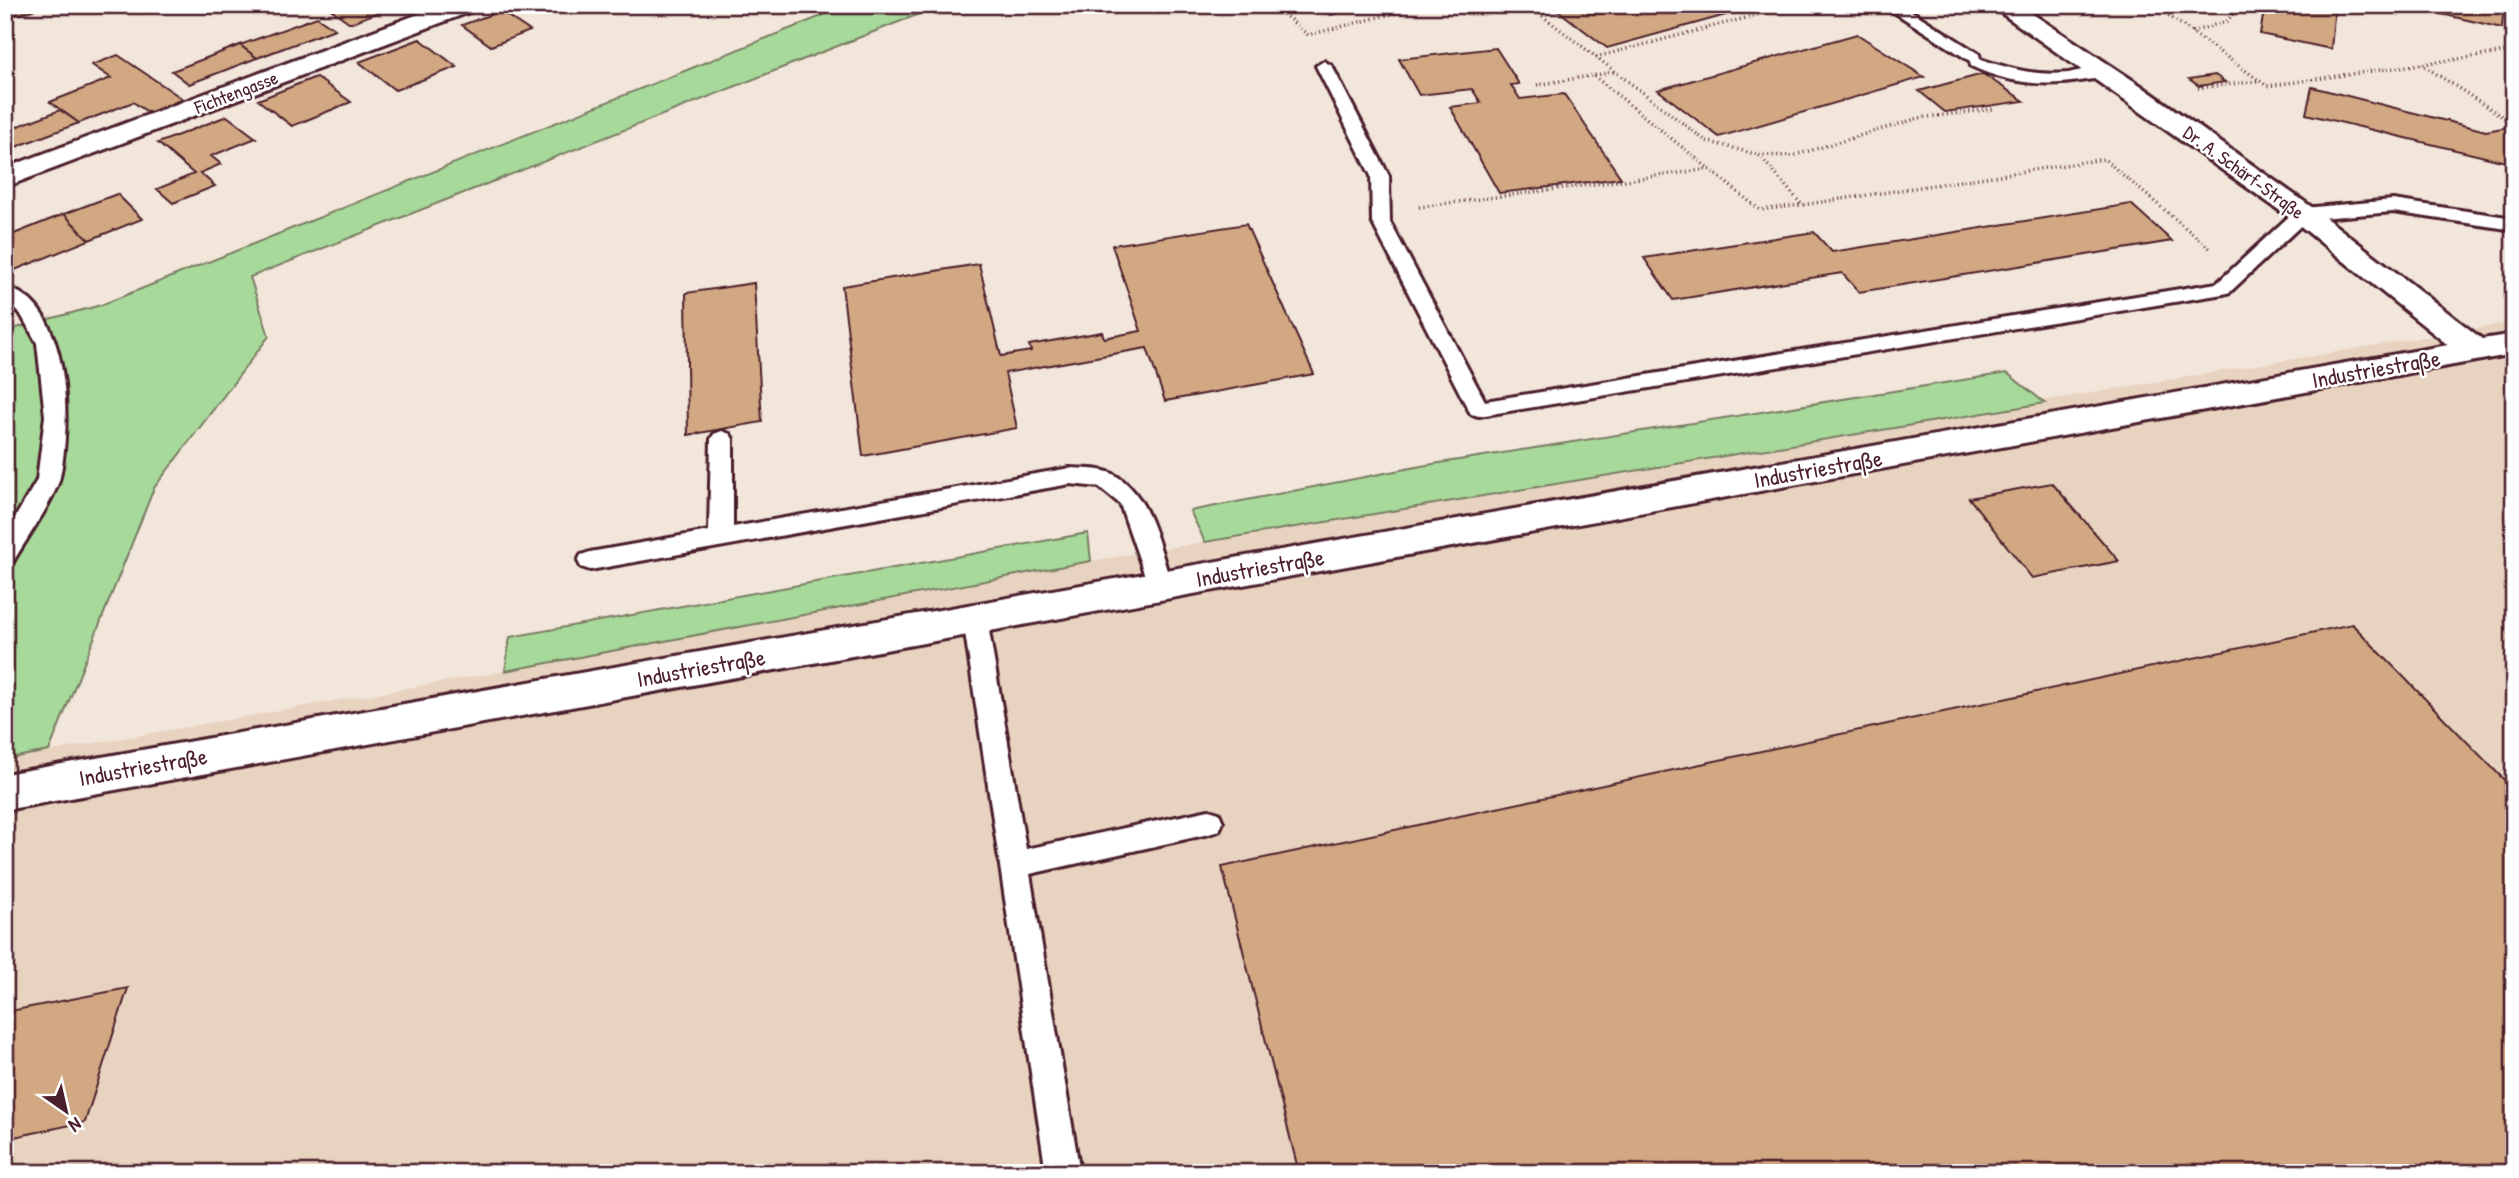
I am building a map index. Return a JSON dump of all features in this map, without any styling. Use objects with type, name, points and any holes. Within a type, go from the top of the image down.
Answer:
[{"type":"street","name":"Fichtengasse","points":[[5,178],[466,5]]},
{"type":"street","name":"Dr. A. Schärf-Straße","points":[[2002,5],[2103,72],[2303,214],[2476,351]]},
{"type":"street","name":"Industriestraße","points":[[5,792],[2514,344]]},
{"type":"lane","points":[[1891,5],[1997,74],[2030,80],[2060,80],[2103,72]]},
{"type":"lane","points":[[1324,66],[1380,176],[1381,222],[1479,409],[2223,288],[2303,214],[2393,206],[2514,224]]},
{"type":"lane","points":[[5,293],[28,309],[47,343],[56,416],[48,480],[5,556]]},
{"type":"lane","points":[[722,439],[722,537]]},
{"type":"lane","points":[[590,561],[1070,476],[1105,480],[1130,500],[1160,586]]},
{"type":"lane","points":[[975,619],[1063,1173]]},
{"type":"lane","points":[[1016,864],[1209,822]]},
{"type":"path","points":[[1273,5],[1308,35],[1427,5]]},
{"type":"path","points":[[1528,5],[1706,141],[1759,155],[1792,156],[1919,118],[1998,108]]},
{"type":"path","points":[[1596,57],[1795,5]]},
{"type":"path","points":[[2154,5],[2267,86],[2514,51]]},
{"type":"path","points":[[2192,32],[2216,28],[2236,16],[2241,5]]},
{"type":"path","points":[[2421,64],[2514,124]]},
{"type":"path","points":[[1537,85],[1615,71]]},
{"type":"path","points":[[1594,76],[1760,210],[2104,159],[2240,273]]},
{"type":"path","points":[[1759,155],[1802,205]]},
{"type":"path","points":[[1381,212],[1710,169]]},
{"type":"shaded area","points":[[2514,322],[2514,1173],[5,1173],[5,759],[505,671],[1091,561]]},
{"type":"green space","points":[[849,5],[942,5],[250,277],[269,336],[154,488],[49,751],[5,759],[5,331],[101,305]]},
{"type":"green space","points":[[2007,373],[2045,403],[1205,542],[1190,511],[1421,466]]},
{"type":"green space","points":[[1088,533],[1091,561],[505,671],[510,637]]},
{"type":"building","points":[[5,5],[29,5],[33,10],[9,17]]},
{"type":"building","points":[[345,5],[398,5],[350,23],[332,10]]},
{"type":"building","points":[[1320,5],[1373,5],[1331,15]]},
{"type":"building","points":[[1551,5],[1762,5],[1607,48]]},
{"type":"building","points":[[2265,5],[2335,5],[2331,49],[2260,34]]},
{"type":"building","points":[[2425,5],[2504,5],[2502,28],[2424,10]]},
{"type":"building","points":[[500,11],[530,31],[491,46],[462,25]]},
{"type":"building","points":[[317,17],[335,29],[257,58],[240,45]]},
{"type":"building","points":[[1857,34],[1924,77],[1719,137],[1658,90]]},
{"type":"building","points":[[420,39],[457,67],[395,90],[359,62]]},
{"type":"building","points":[[240,45],[257,58],[189,84],[172,71]]},
{"type":"building","points":[[1496,48],[1519,84],[1511,85],[1520,99],[1564,94],[1621,178],[1499,193],[1450,107],[1481,103],[1472,89],[1419,95],[1399,59]]},
{"type":"building","points":[[118,55],[183,99],[149,113],[133,102],[79,123],[50,102],[111,78],[92,65]]},
{"type":"building","points":[[1983,74],[2024,101],[1945,112],[1919,91]]},
{"type":"building","points":[[2215,75],[2225,82],[2199,86],[2189,79]]},
{"type":"building","points":[[316,77],[351,102],[292,126],[258,100]]},
{"type":"building","points":[[2312,87],[2486,131],[2514,126],[2514,164],[2306,114]]},
{"type":"building","points":[[60,110],[79,123],[5,151],[5,131]]},
{"type":"building","points":[[227,116],[256,138],[211,156],[221,164],[200,173],[215,186],[173,203],[157,189],[194,174],[158,143]]},
{"type":"building","points":[[117,194],[142,219],[89,240],[64,214]]},
{"type":"building","points":[[2131,204],[2172,241],[1859,292],[1842,273],[1673,300],[1644,258],[1814,232],[1832,252]]},
{"type":"building","points":[[64,214],[89,240],[5,274],[5,244],[13,241],[9,236]]},
{"type":"building","points":[[1246,224],[1314,374],[1165,401],[1147,348],[1005,373],[1017,428],[863,456],[842,286],[979,264],[1001,356],[1031,351],[1029,345],[1102,332],[1104,338],[1141,331],[1112,245]]},
{"type":"building","points":[[754,283],[762,422],[688,435],[686,293]]},
{"type":"building","points":[[2052,483],[2119,561],[2032,578],[1969,498]]},
{"type":"building","points":[[2352,624],[2514,790],[2514,1173],[1299,1173],[1222,867]]},
{"type":"building","points":[[128,988],[85,1122],[5,1139],[5,1012]]}]
